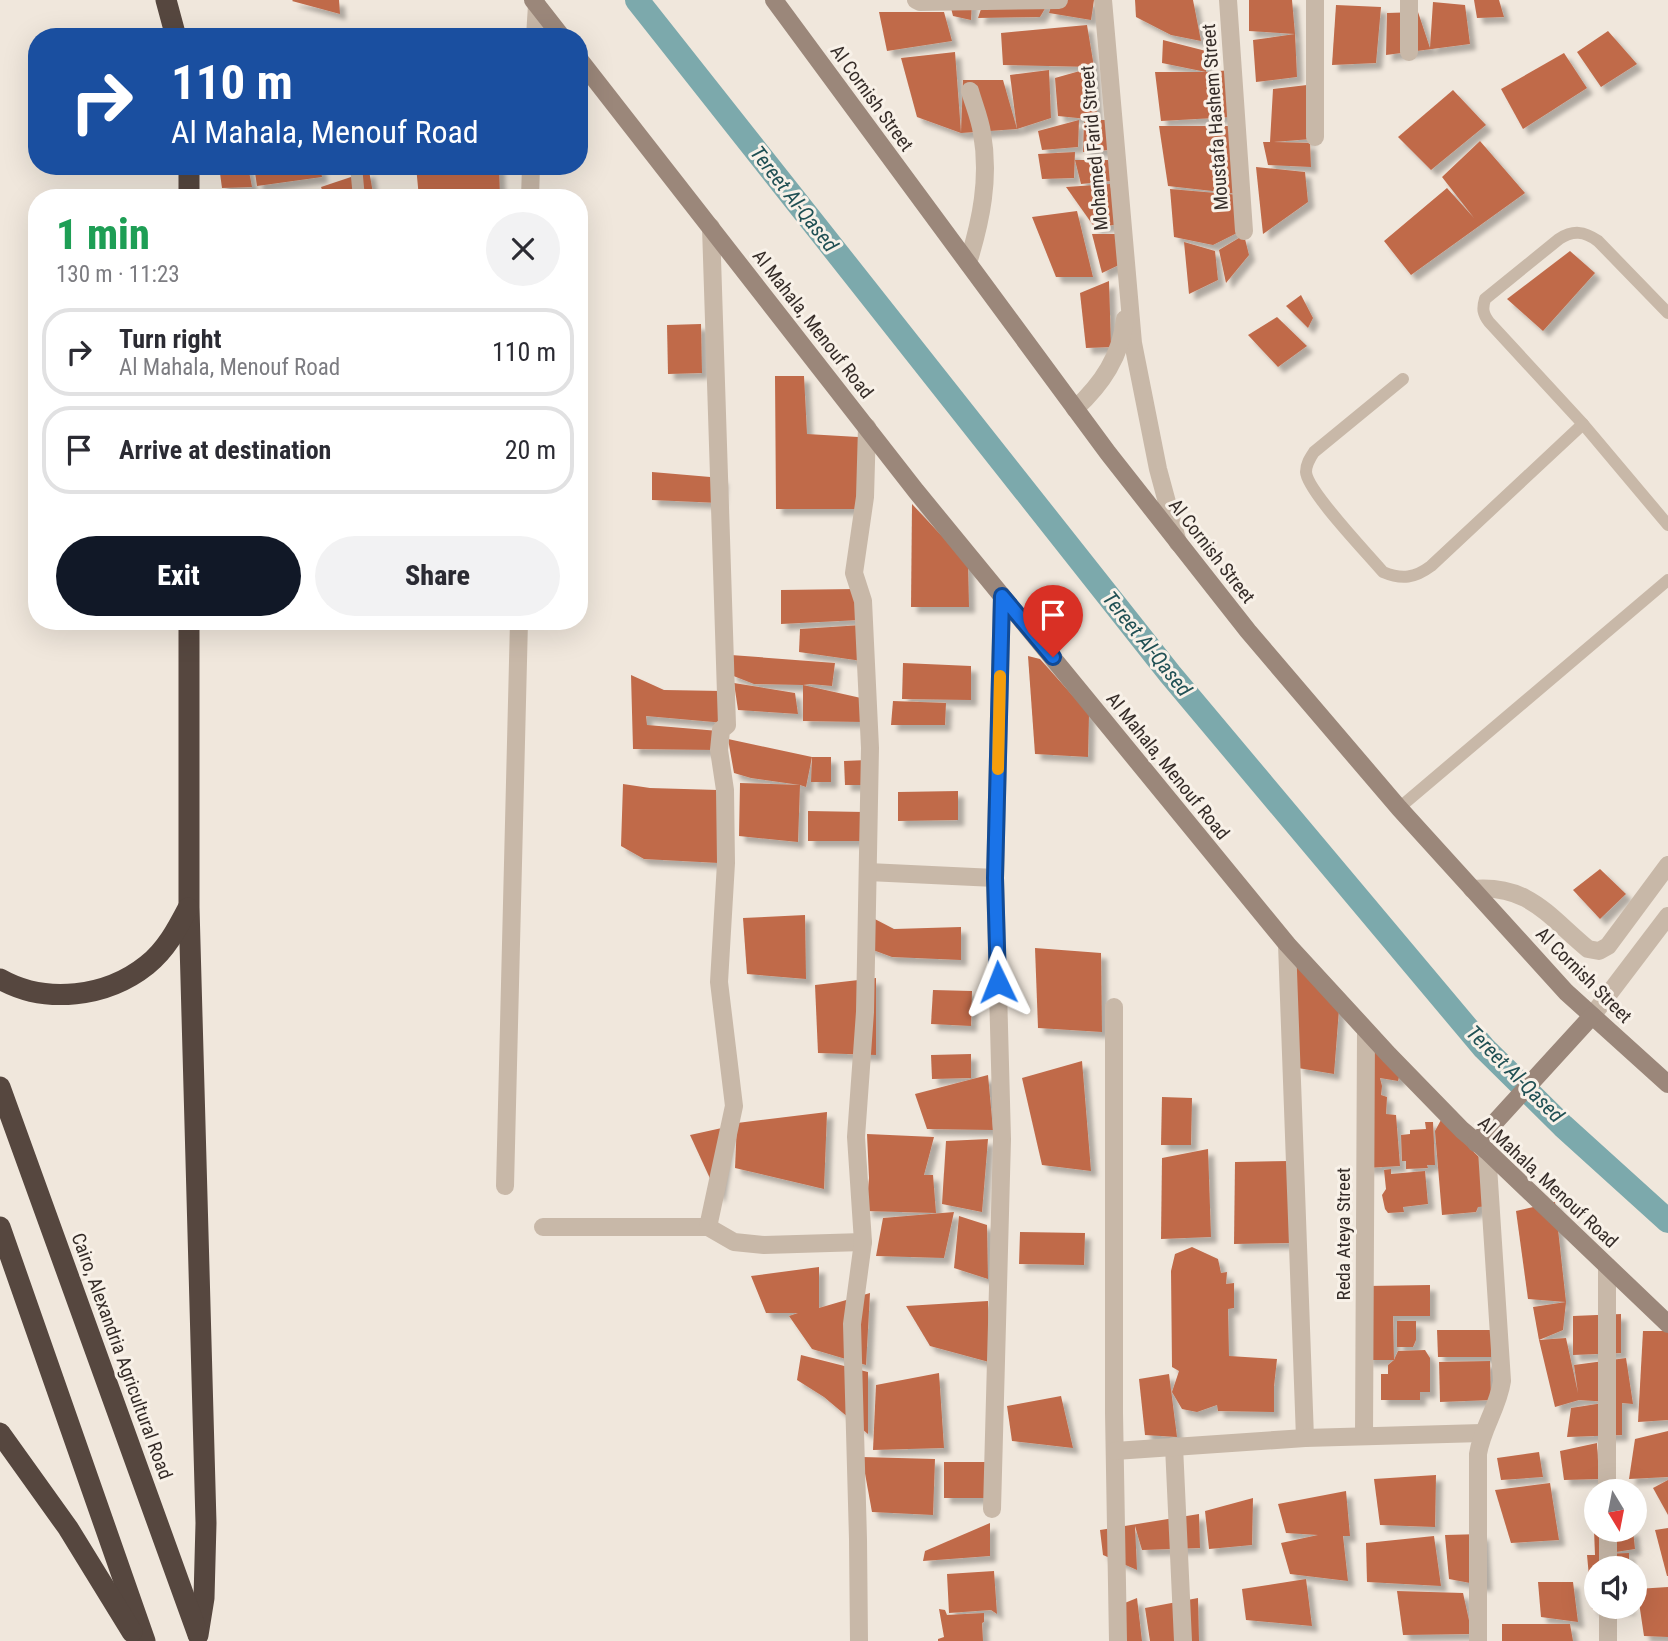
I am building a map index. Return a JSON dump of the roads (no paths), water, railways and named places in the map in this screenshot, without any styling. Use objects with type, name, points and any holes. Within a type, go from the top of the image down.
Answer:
[{"type":"highway","points":[[166,0],[174,28]]},
{"type":"highway","points":[[189,630],[189,907],[206,1523],[205,1587],[199,1638]]},
{"type":"highway","points":[[0,979],[46,994],[82,993],[117,983],[148,964],[172,938],[189,907]]},
{"type":"highway","name":"Cairo, Alexandria Agricultural Road","points":[[0,1087],[199,1638]]},
{"type":"highway","points":[[0,1227],[145,1641]]},
{"type":"highway","points":[[0,1433],[68,1528],[138,1641]]},
{"type":"main road","name":"Al Cornish Street","points":[[774,0],[1076,409],[1178,543],[1304,699],[1566,992],[1668,1084]]},
{"type":"main road","points":[[535,2],[555,28]]},
{"type":"main road","name":"Al Mahala, Menouf Road","points":[[588,71],[867,428],[1287,944],[1366,1032],[1481,1147],[1668,1324]]},
{"type":"main road","points":[[1481,1147],[1592,1016]]},
{"type":"street","points":[[916,0],[1059,0]]},
{"type":"street","name":"Mohamed Farid Street","points":[[1103,0],[1133,343],[1158,469],[1178,543]]},
{"type":"street","name":"Moustafa Hashem Street","points":[[1228,0],[1244,231]]},
{"type":"street","points":[[1315,0],[1315,137]]},
{"type":"street","points":[[1409,0],[1409,52]]},
{"type":"street","points":[[535,2],[536,28]]},
{"type":"street","points":[[968,263],[981,221],[985,177],[982,133],[970,91]]},
{"type":"street","points":[[708,1227],[734,1106],[719,982],[726,863],[725,790],[719,750],[721,730],[727,724],[711,228]]},
{"type":"street","name":"Mohamed Farid Street","points":[[1076,409],[1101,382],[1111,366],[1124,330],[1128,292]]},
{"type":"street","points":[[859,1641],[852,1325],[863,1242],[856,1137],[865,1012],[870,748],[863,601],[854,573],[865,497],[867,428]]},
{"type":"street","points":[[992,1509],[1002,1139],[995,878],[1002,596]]},
{"type":"street","points":[[505,1186],[519,630]]},
{"type":"street","points":[[1472,888],[1488,887],[1519,893],[1535,902],[1588,949],[1599,951],[1608,946],[1668,865]]},
{"type":"street","points":[[868,872],[995,878]]},
{"type":"street","points":[[1592,1016],[1668,916]]},
{"type":"street","points":[[1287,944],[1305,1438]]},
{"type":"street","points":[[1114,1007],[1118,1641]]},
{"type":"street","name":"Reda Ateya Street","points":[[1364,1436],[1366,1032]]},
{"type":"street","points":[[1478,1641],[1477,1465],[1482,1433],[1496,1406],[1502,1381],[1481,1147]]},
{"type":"street","points":[[543,1227],[708,1227],[734,1242],[764,1245],[863,1242]]},
{"type":"street","points":[[1607,1266],[1607,1479]]},
{"type":"street","points":[[1115,1451],[1305,1438],[1482,1433]]},
{"type":"street","points":[[1174,1446],[1183,1641]]},
{"type":"street","points":[[1608,1619],[1608,1641]]},
{"type":"lane","points":[[1668,313],[1598,241],[1589,234],[1579,232],[1568,233],[1559,239],[1485,299],[1484,315],[1583,424],[1668,525]]},
{"type":"lane","points":[[1404,379],[1314,452],[1308,460],[1306,470],[1313,490],[1383,572],[1395,577],[1408,578],[1421,574],[1431,566],[1583,424]]},
{"type":"lane","points":[[1399,808],[1668,580]]},
{"type":"waterway","name":"Tereet Al-Qased","points":[[637,0],[1170,674],[1484,1048],[1563,1126],[1668,1221]]}]
